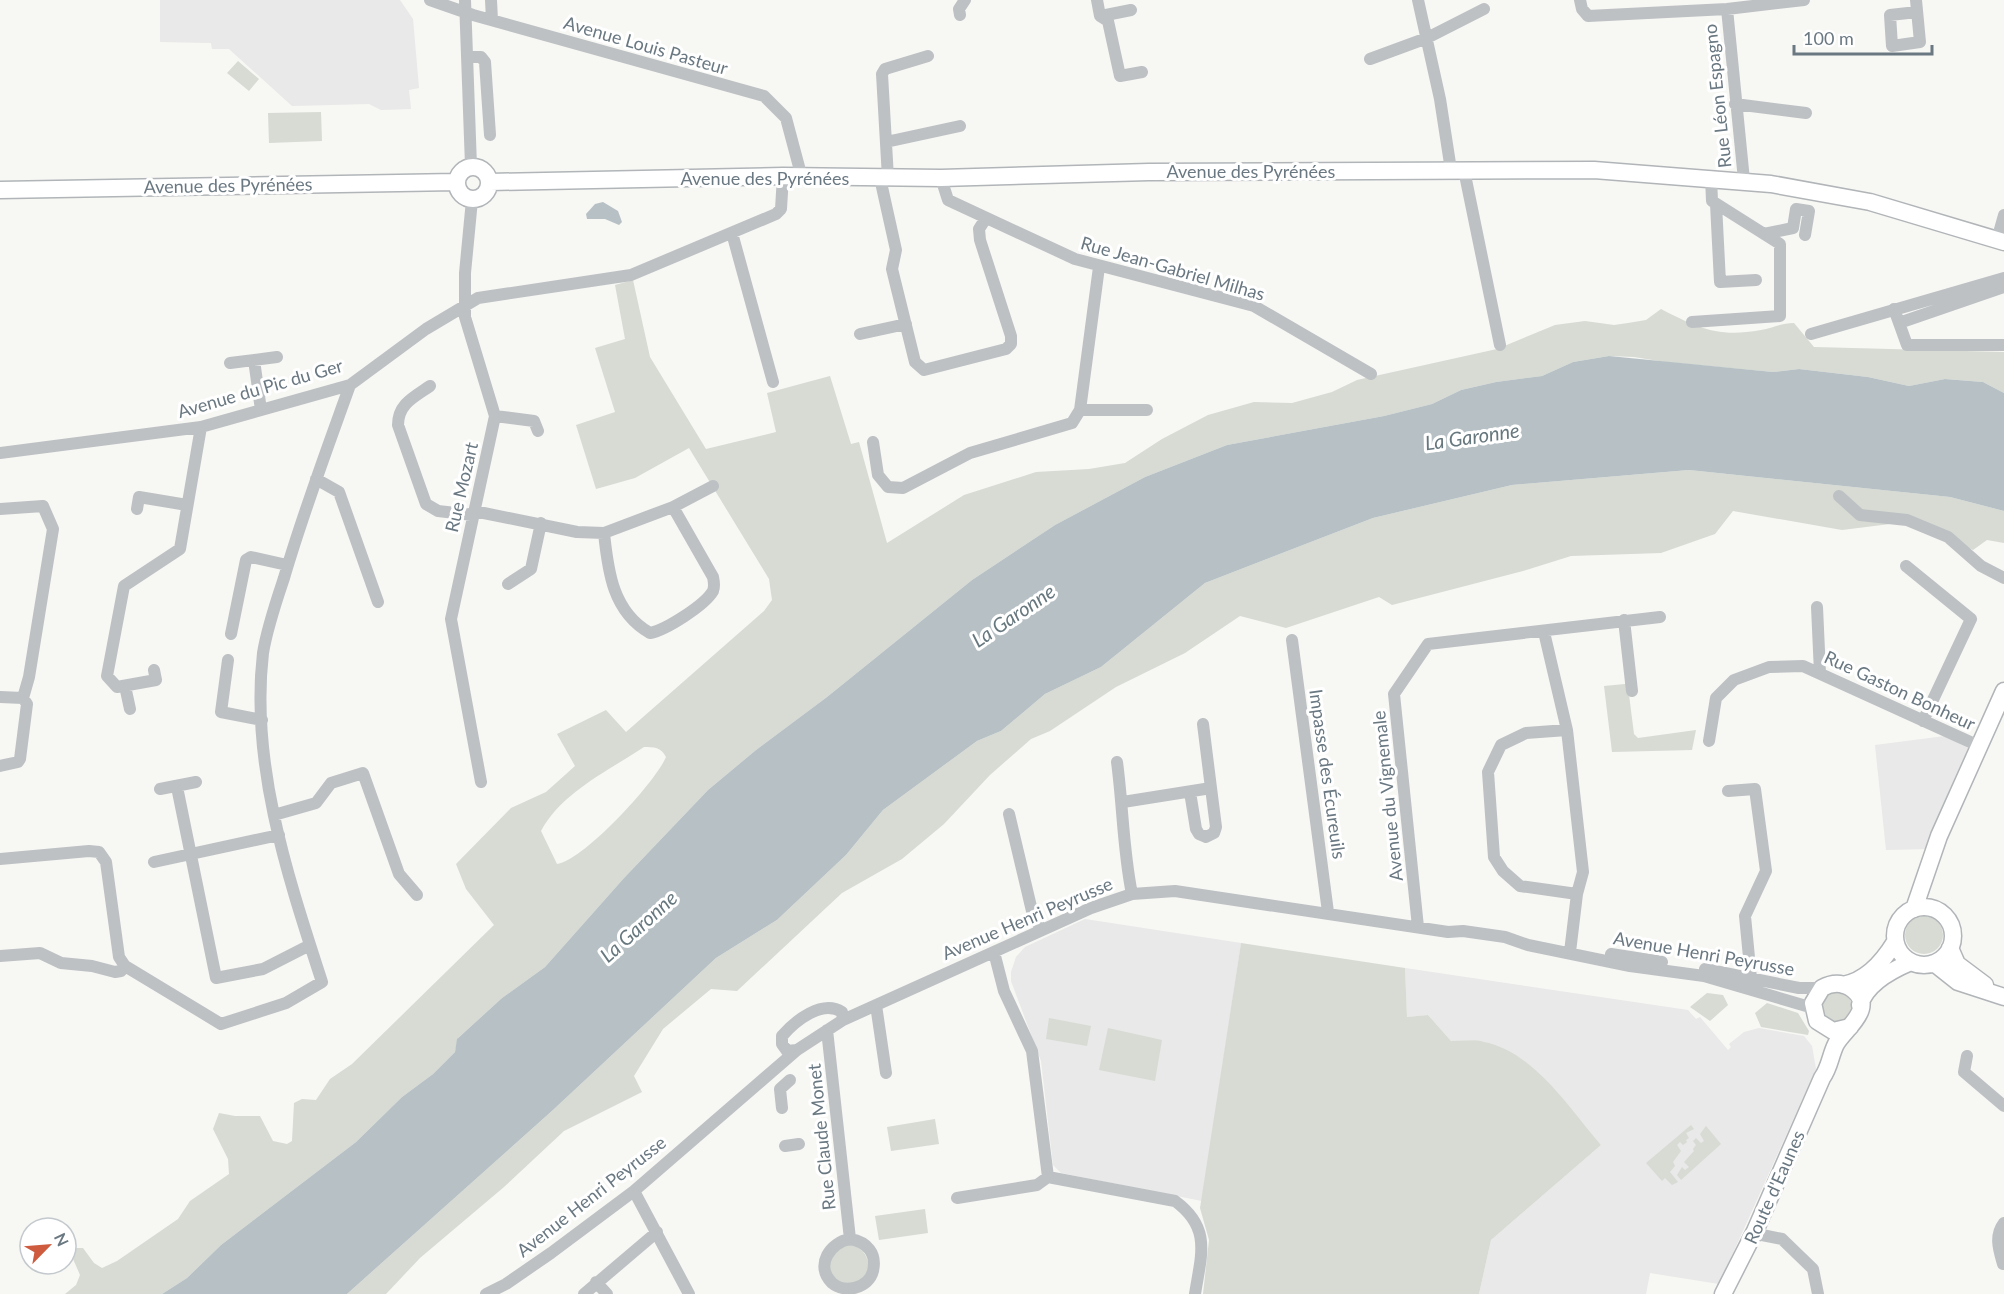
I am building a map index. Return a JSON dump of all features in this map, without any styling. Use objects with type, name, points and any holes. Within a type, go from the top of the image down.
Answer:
[{"type":"main road","points":[[471,166],[480,167],[487,174],[490,182],[488,192],[481,198],[472,200],[464,197],[458,190],[456,182],[460,171],[471,166]]},
{"type":"main road","name":"Avenue des Pyrénées","points":[[490,182],[783,176],[940,178],[1149,172],[1594,170],[1744,180],[1807,190],[1870,202],[2001,241]]},
{"type":"main road","name":"Avenue des Pyrénées","points":[[0,190],[456,182]]},
{"type":"main road","points":[[1843,985],[1862,978],[1887,957],[1895,942],[1899,922],[1914,909],[1939,836],[2004,690]]},
{"type":"main road","points":[[1895,942],[1902,955],[1920,965],[1934,963],[1950,948],[1952,937],[1949,923],[1936,910],[1934,892],[1939,836]]},
{"type":"main road","points":[[1914,909],[1936,910]]},
{"type":"main road","points":[[1950,948],[1957,964],[1966,973],[2001,996]]},
{"type":"main road","points":[[1860,1005],[1856,993],[1843,985],[1834,984],[1822,988],[1815,997],[1815,1015],[1833,1031],[1850,1027],[1858,1017],[1860,1005],[1870,988],[1896,968],[1911,962]]},
{"type":"main road","points":[[1934,963],[1958,982],[2001,996]]},
{"type":"main road","name":"Route d'Eaunes","points":[[1815,1015],[1824,1047],[1822,1078]]},
{"type":"main road","name":"Route d'Eaunes","points":[[1723,1294],[1755,1231],[1822,1078],[1830,1068],[1839,1038],[1850,1027]]},
{"type":"street","name":"Avenue Louis Pasteur","points":[[430,0],[466,6],[492,20],[764,96],[786,118],[802,178]]},
{"type":"street","points":[[491,0],[492,20]]},
{"type":"street","points":[[960,15],[959,9],[964,0]]},
{"type":"street","points":[[1097,0],[1101,16],[1108,21],[1120,76],[1142,72]]},
{"type":"street","points":[[1418,0],[1500,345]]},
{"type":"street","points":[[1580,0],[1582,9],[1588,16],[1727,9],[1804,0]]},
{"type":"street","points":[[466,6],[471,166]]},
{"type":"street","points":[[1370,59],[1426,38],[1484,9]]},
{"type":"street","name":"Rue Léon Espagno","points":[[1727,9],[1744,180]]},
{"type":"street","points":[[1101,16],[1131,10]]},
{"type":"street","points":[[928,56],[883,71],[886,142],[884,178],[896,250],[892,269],[915,362],[924,370],[1009,348],[1011,336],[979,235],[986,218]]},
{"type":"street","points":[[469,57],[481,57],[485,62],[490,135]]},
{"type":"street","points":[[1735,104],[1806,113]]},
{"type":"street","points":[[886,142],[960,126]]},
{"type":"street","name":"Avenue du Pic du Ger","points":[[0,453],[201,427],[350,384],[426,329],[478,298],[631,276],[776,214],[781,209],[783,176]]},
{"type":"street","points":[[1692,322],[1780,316],[1780,244],[1712,201],[1711,177]]},
{"type":"street","name":"Rue Jean-Gabriel Milhas","points":[[940,178],[948,200],[1075,259],[1254,306],[1371,374]]},
{"type":"street","points":[[1803,210],[1807,190]]},
{"type":"street","name":"Rue Mozart","points":[[472,200],[465,273],[468,330],[495,416],[451,619],[482,782]]},
{"type":"street","points":[[1716,204],[1720,282],[1756,280]]},
{"type":"street","points":[[1764,234],[1793,228],[1796,209],[1809,211],[1805,235]]},
{"type":"street","points":[[2001,241],[2004,215]]},
{"type":"street","points":[[732,232],[773,381]]},
{"type":"street","points":[[873,442],[878,475],[888,487],[903,488],[970,453],[1072,423],[1080,410],[1100,267]]},
{"type":"street","points":[[1811,334],[2004,278]]},
{"type":"street","points":[[1899,323],[2004,287]]},
{"type":"street","points":[[1894,309],[1907,345],[2004,345]]},
{"type":"street","points":[[860,334],[906,324]]},
{"type":"street","points":[[230,363],[277,357]]},
{"type":"street","points":[[254,360],[261,410]]},
{"type":"street","points":[[0,859],[89,850],[99,852],[106,862],[119,957],[125,966],[221,1024],[286,1003],[322,982],[274,815],[265,761],[262,720],[264,652],[288,565],[350,384]]},
{"type":"street","points":[[430,386],[408,402],[398,413],[398,425],[426,504],[438,511],[473,513],[577,532],[604,533],[672,507],[713,486]]},
{"type":"street","points":[[1080,410],[1147,410]]},
{"type":"street","points":[[495,416],[534,421],[538,431]]},
{"type":"street","points":[[154,670],[156,680],[125,686],[117,687],[107,676],[124,586],[180,549],[201,427]]},
{"type":"street","points":[[316,479],[339,492],[378,602]]},
{"type":"street","points":[[1839,496],[1860,515],[1907,520],[1948,537],[1981,566],[2004,578]]},
{"type":"street","points":[[137,509],[139,497],[187,505]]},
{"type":"street","points":[[0,509],[43,506],[53,529],[29,677],[23,698],[27,704],[20,759],[18,762],[0,766]]},
{"type":"street","points":[[604,533],[609,580],[617,596],[635,625],[650,633],[663,630],[708,597],[714,585],[713,577],[672,507]]},
{"type":"street","points":[[508,585],[531,568],[542,524]]},
{"type":"street","points":[[231,634],[246,560],[251,557],[288,565]]},
{"type":"street","points":[[1906,566],[1971,619],[1923,721]]},
{"type":"street","points":[[1816,607],[1820,673]]},
{"type":"street","name":"Avenue du Vignemale","points":[[1419,927],[1394,694],[1428,644],[1660,617]]},
{"type":"street","points":[[1624,620],[1632,690]]},
{"type":"street","points":[[1544,632],[1567,730],[1582,872],[1577,894],[1575,953]]},
{"type":"street","name":"Impasse des Écureuils","points":[[1292,640],[1328,912]]},
{"type":"street","points":[[228,660],[221,712],[262,720]]},
{"type":"street","name":"Rue Gaston Bonheur","points":[[1709,741],[1716,698],[1734,680],[1769,667],[1803,666],[1979,746]]},
{"type":"street","points":[[125,686],[130,710]]},
{"type":"street","points":[[0,698],[23,698]]},
{"type":"street","points":[[1190,792],[1196,829],[1199,834],[1206,837],[1214,833],[1216,827],[1203,724]]},
{"type":"street","points":[[1567,730],[1526,733],[1501,745],[1488,772],[1494,857],[1503,871],[1520,886],[1577,894]]},
{"type":"street","points":[[1117,762],[1123,802],[1122,830],[1132,894]]},
{"type":"street","points":[[274,815],[316,803],[331,783],[363,773],[399,874],[417,895]]},
{"type":"street","points":[[160,789],[196,782]]},
{"type":"street","points":[[177,787],[216,978],[263,969],[310,945]]},
{"type":"street","points":[[1123,802],[1211,788]]},
{"type":"street","points":[[1728,791],[1755,789],[1766,871],[1745,916],[1751,978]]},
{"type":"street","points":[[1009,814],[1032,910],[1041,930]]},
{"type":"street","points":[[154,862],[279,835]]},
{"type":"street","name":"Avenue Henri Peyrusse","points":[[486,1294],[542,1259],[634,1191],[797,1050],[843,1020],[1091,908],[1132,894],[1175,891],[1328,912],[1448,932],[1463,938],[1575,953],[1630,966],[1704,975],[1815,1015]]},
{"type":"street","points":[[994,952],[1004,991],[1032,1051],[1048,1177]]},
{"type":"street","points":[[0,956],[40,953],[61,963],[92,966],[115,972],[122,970],[125,966]]},
{"type":"street","name":"Avenue Henri Peyrusse","points":[[1575,953],[1615,954],[1799,988],[1822,988]]},
{"type":"street","points":[[876,1005],[886,1073]]},
{"type":"street","points":[[797,1050],[787,1051],[782,1044],[782,1036],[801,1019],[824,1008],[835,1007],[842,1012],[843,1020]]},
{"type":"street","name":"Rue Claude Monet","points":[[827,1030],[850,1239]]},
{"type":"street","points":[[1967,1056],[1964,1072],[2004,1106]]},
{"type":"street","points":[[780,1064],[792,1082],[780,1089],[782,1108]]},
{"type":"street","points":[[785,1146],[799,1144]]},
{"type":"street","points":[[957,1198],[1037,1185],[1048,1177],[1175,1201],[1184,1207],[1196,1221],[1203,1244],[1195,1294]]},
{"type":"street","points":[[634,1191],[689,1294]]},
{"type":"street","points":[[2003,1264],[1997,1245],[2000,1228],[2004,1223]]},
{"type":"street","points":[[1755,1231],[1762,1235],[1782,1239],[1813,1269],[1818,1294]]},
{"type":"street","points":[[584,1294],[657,1232]]},
{"type":"street","points":[[850,1239],[861,1241],[869,1247],[875,1261],[872,1277],[863,1286],[846,1289],[832,1282],[824,1268],[827,1252],[839,1241],[850,1239]]},
{"type":"street","points":[[597,1282],[607,1294]]},
{"type":"shaded area","points":[[160,0],[400,0],[413,19],[419,88],[409,90],[411,109],[381,110],[369,104],[292,106],[229,49],[212,49],[211,43],[160,42]]},
{"type":"shaded area","points":[[238,61],[259,79],[249,91],[227,73]]},
{"type":"shaded area","points":[[321,112],[322,141],[269,143],[268,113]]},
{"type":"shaded area","points":[[633,280],[650,357],[706,449],[776,432],[767,393],[830,376],[851,444],[859,442],[887,543],[964,495],[1036,472],[1089,469],[1125,463],[1162,439],[1208,415],[1254,402],[1292,403],[1332,392],[1357,380],[1497,349],[1555,325],[1585,321],[1614,325],[1628,323],[1646,320],[1661,309],[1698,326],[1720,332],[1746,332],[1794,323],[1814,347],[2004,352],[2004,393],[1983,382],[1945,379],[1909,386],[1868,377],[1799,369],[1773,372],[1609,356],[1573,362],[1542,376],[1496,382],[1461,390],[1432,404],[1384,416],[1227,445],[1145,477],[1055,525],[972,580],[708,790],[624,878],[545,967],[502,998],[458,1038],[455,1052],[433,1074],[402,1097],[356,1142],[221,1245],[187,1278],[162,1294],[65,1294],[76,1285],[80,1275],[78,1248],[83,1248],[94,1263],[102,1268],[117,1261],[178,1219],[190,1201],[229,1174],[228,1159],[213,1129],[219,1113],[235,1116],[260,1116],[273,1141],[287,1144],[292,1141],[294,1103],[302,1099],[316,1100],[330,1079],[352,1064],[494,925],[466,889],[456,864],[511,808],[546,792],[575,766],[557,734],[606,710],[626,732],[764,611],[772,600],[769,579],[689,448],[635,478],[596,489],[576,425],[615,412],[595,348],[625,339],[615,285]],"holes":[[[644,747],[659,749],[666,757],[634,801],[583,850],[569,860],[557,864],[541,831],[550,817],[587,783]]]},
{"type":"shaded area","points":[[1689,470],[1950,497],[2004,511],[2004,543],[1987,540],[1973,550],[1914,521],[1842,530],[1733,511],[1715,534],[1661,553],[1571,556],[1392,605],[1379,597],[1286,628],[1240,616],[1185,653],[1116,687],[1050,731],[1031,739],[990,775],[944,824],[902,859],[842,893],[737,991],[711,989],[663,1029],[634,1076],[642,1092],[564,1131],[504,1187],[420,1258],[386,1294],[347,1294],[553,1110],[716,958],[777,920],[846,855],[883,810],[977,741],[1001,731],[1045,694],[1101,667],[1205,583],[1373,518],[1512,485]]},
{"type":"shaded area","points":[[1627,679],[1634,734],[1638,738],[1696,730],[1692,750],[1612,752],[1604,686],[1625,684]]},
{"type":"shaded area","points":[[1945,736],[1974,751],[1928,849],[1886,850],[1875,745]]},
{"type":"shaded area","points":[[1924,916],[1931,917],[1937,922],[1942,928],[1942,942],[1937,948],[1931,953],[1924,954],[1917,953],[1911,948],[1906,942],[1905,935],[1906,928],[1911,922],[1917,917]]},
{"type":"shaded area","points":[[1085,919],[1241,943],[1202,1201],[1061,1173],[1053,1165],[1041,1061],[1011,981],[1011,972],[1016,957],[1025,947]]},
{"type":"shaded area","points":[[1241,943],[1405,968],[1407,1017],[1428,1015],[1451,1041],[1484,1042],[1519,1057],[1549,1083],[1601,1145],[1491,1240],[1479,1294],[1203,1294],[1209,1240],[1200,1208]]},
{"type":"shaded area","points":[[1405,968],[1688,1010],[1696,1019],[1700,1017],[1728,1050],[1731,1047],[1729,1044],[1744,1032],[1759,1028],[1804,1036],[1812,1046],[1816,1069],[1719,1284],[1650,1273],[1646,1294],[1479,1294],[1491,1240],[1601,1145],[1473,1040],[1451,1041],[1428,1015],[1407,1017]]},
{"type":"shaded area","points":[[1836,991],[1847,996],[1852,1007],[1847,1018],[1836,1023],[1825,1018],[1820,1007],[1825,996]]},
{"type":"shaded area","points":[[1707,993],[1723,995],[1728,1005],[1710,1021],[1690,1007]]},
{"type":"shaded area","points":[[1767,1003],[1798,1013],[1809,1031],[1808,1035],[1761,1027],[1755,1013]]},
{"type":"shaded area","points":[[1049,1018],[1091,1026],[1087,1046],[1046,1039]]},
{"type":"shaded area","points":[[1108,1028],[1162,1040],[1155,1081],[1099,1070]]},
{"type":"shaded area","points":[[935,1119],[939,1144],[891,1151],[887,1127]]},
{"type":"shaded area","points":[[1691,1125],[1694,1129],[1686,1133],[1689,1138],[1687,1142],[1683,1145],[1680,1142],[1677,1145],[1681,1151],[1673,1162],[1675,1166],[1670,1172],[1678,1182],[1672,1185],[1665,1178],[1662,1181],[1646,1163]]},
{"type":"shaded area","points":[[1706,1126],[1721,1144],[1681,1180],[1677,1175],[1682,1167],[1685,1170],[1689,1167],[1684,1162],[1694,1151],[1696,1145],[1693,1141],[1696,1138],[1701,1143],[1704,1141],[1700,1134]]},
{"type":"shaded area","points":[[925,1209],[928,1233],[879,1240],[875,1216]]},
{"type":"shaded area","points":[[848,1245],[862,1251],[868,1265],[862,1279],[848,1285],[834,1279],[828,1265],[834,1251]]},
{"type":"water","points":[[603,202],[618,211],[622,222],[619,225],[605,219],[587,219],[586,214],[595,204]]},
{"type":"water","name":"La Garonne","points":[[1609,356],[1773,372],[1799,369],[1868,377],[1909,386],[1945,379],[1983,382],[2004,393],[2004,511],[1950,497],[1689,470],[1512,485],[1373,518],[1205,583],[1101,667],[1045,694],[1001,731],[977,741],[883,810],[846,855],[777,920],[716,958],[553,1110],[347,1294],[162,1294],[187,1278],[221,1245],[356,1142],[402,1097],[433,1074],[455,1052],[457,1039],[502,998],[545,967],[624,878],[708,790],[972,580],[1055,525],[1145,477],[1227,445],[1384,416],[1432,404],[1461,390],[1496,382],[1542,376],[1573,362]]}]
